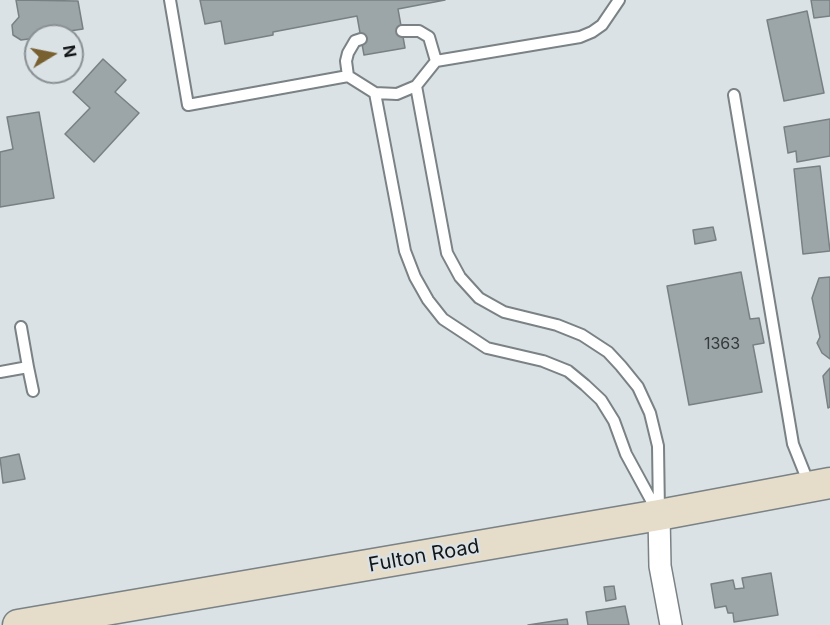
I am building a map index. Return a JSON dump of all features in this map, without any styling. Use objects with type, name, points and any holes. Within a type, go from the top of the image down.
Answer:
[{"type":"main road","name":"Fulton Road","points":[[18,625],[79,620],[820,485]]},
{"type":"street","points":[[659,516],[660,566],[671,625]]},
{"type":"lane","points":[[170,0],[188,105],[348,76],[375,93],[397,94],[416,86],[436,61],[580,37],[602,25],[619,0]]},
{"type":"lane","points":[[402,31],[419,31],[429,37],[436,61]]},
{"type":"lane","points":[[348,76],[346,61],[348,53],[355,41],[361,39]]},
{"type":"lane","points":[[416,86],[447,253],[460,277],[478,298],[504,312],[557,325],[582,336],[608,352],[621,366],[638,387],[650,413],[658,446],[659,516]]},
{"type":"lane","points":[[375,93],[405,251],[415,277],[428,300],[443,319],[487,348],[543,361],[568,371],[602,400],[614,421],[626,454],[659,516]]},
{"type":"lane","points":[[734,95],[793,444],[820,485]]},
{"type":"lane","points":[[21,327],[33,391]]},
{"type":"lane","points":[[0,372],[28,367]]},
{"type":"building","points":[[16,0],[78,1],[82,24],[24,24],[24,40],[21,40],[13,35],[12,25],[19,17]]},
{"type":"building","points":[[200,0],[445,0],[398,9],[405,48],[364,55],[357,16],[225,44],[221,21],[205,24]]},
{"type":"building","points":[[811,0],[830,0],[830,16],[814,18]]},
{"type":"building","points":[[807,11],[824,93],[784,101],[767,20]]},
{"type":"building","points":[[103,59],[126,80],[115,92],[139,113],[94,162],[65,134],[90,108],[73,92],[80,84],[84,84],[84,80]]},
{"type":"building","points":[[39,112],[54,198],[0,207],[0,152],[13,149],[7,117]]},
{"type":"building","points":[[830,119],[830,156],[797,162],[796,151],[788,153],[784,127]]},
{"type":"building","points":[[820,166],[830,251],[803,254],[794,169]]},
{"type":"building","points":[[713,227],[716,240],[695,244],[693,230]]},
{"type":"building","points":[[741,272],[750,319],[759,318],[764,343],[753,345],[762,392],[689,405],[667,286]]},
{"type":"building","points":[[830,277],[830,359],[822,353],[817,343],[820,337],[812,298],[819,278]]},
{"type":"building","points":[[830,368],[830,407],[828,408],[823,376]]},
{"type":"building","points":[[19,454],[25,479],[3,483],[0,458]]},
{"type":"building","points":[[771,573],[778,615],[734,622],[733,613],[728,613],[726,606],[715,608],[711,584],[733,580],[735,589],[744,588],[742,578]]},
{"type":"building","points":[[614,586],[616,599],[606,601],[604,587]]},
{"type":"building","points":[[625,606],[629,625],[588,625],[586,612]]},
{"type":"building","points":[[567,619],[568,625],[528,625]]}]
